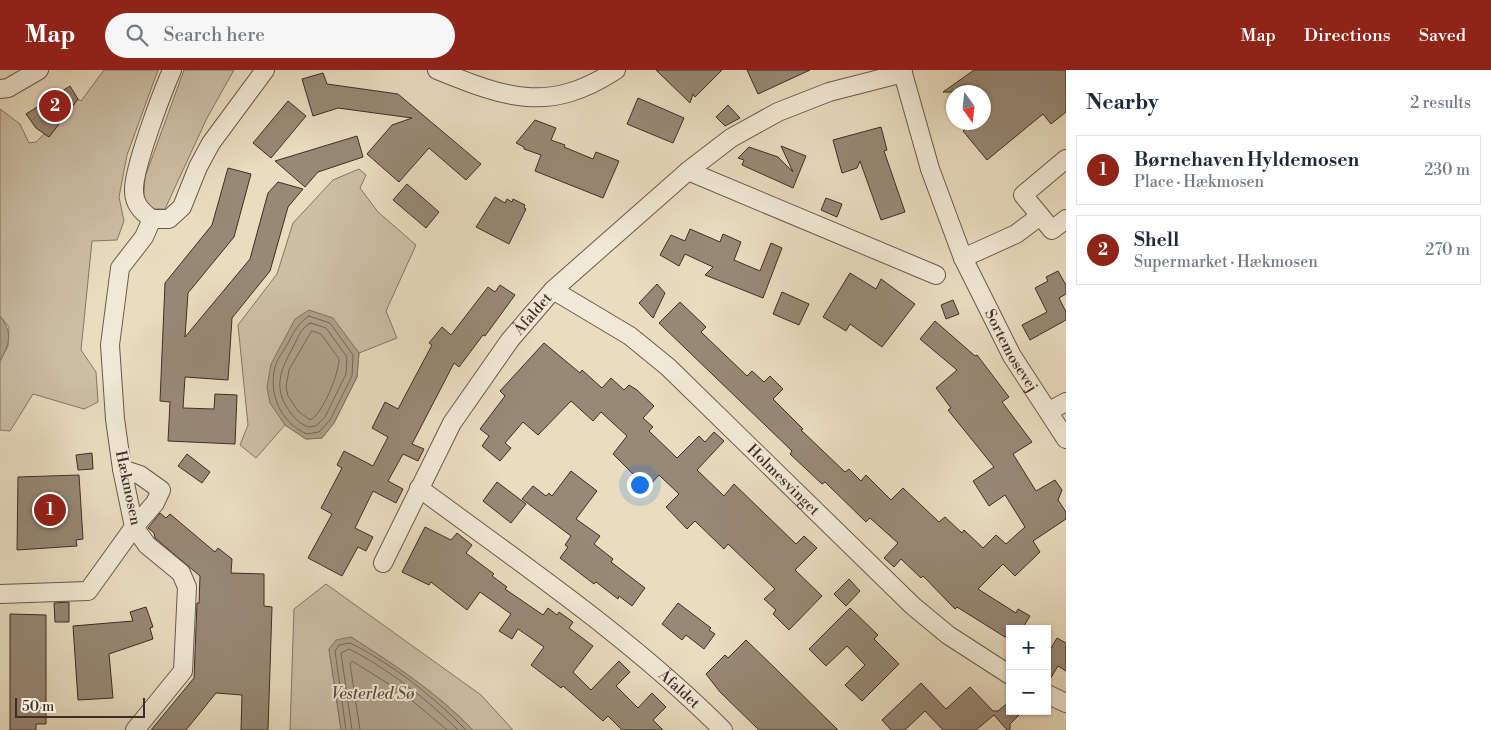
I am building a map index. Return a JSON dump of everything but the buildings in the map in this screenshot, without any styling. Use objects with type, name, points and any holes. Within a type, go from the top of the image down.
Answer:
[{"type":"street","points":[[0,90],[8,88],[39,70]]},
{"type":"street","points":[[172,70],[138,167],[134,191],[142,212],[152,219],[168,219],[182,207],[198,167],[211,143],[265,70]]},
{"type":"street","points":[[437,70],[456,74],[511,96],[538,98],[562,96],[580,90],[616,70]]},
{"type":"street","name":"Åfaldet","points":[[383,563],[452,423],[510,340],[553,290],[688,171],[731,138],[778,112],[829,92],[902,71]]},
{"type":"street","name":"Sortemosevej","points":[[902,71],[930,169],[963,258],[1012,356],[1066,439]]},
{"type":"street","points":[[1066,159],[1023,195],[1052,230],[1066,219]]},
{"type":"street","points":[[688,171],[936,275]]},
{"type":"street","points":[[963,258],[1016,234],[1040,216]]},
{"type":"street","name":"Hækmosen","points":[[135,730],[183,671],[187,587],[181,573],[147,545],[134,527],[122,469],[110,367],[111,336],[120,268],[144,237],[152,219]]},
{"type":"street","name":"Holmesvinget","points":[[553,290],[630,336],[668,367],[913,606],[948,635],[1006,672]]},
{"type":"street","points":[[1049,411],[1066,402]]},
{"type":"street","points":[[0,594],[88,591],[134,527],[155,503],[161,490],[140,474],[122,469]]},
{"type":"street","name":"Åfaldet","points":[[419,488],[624,639],[692,699],[723,730]]},
{"type":"street","points":[[1051,696],[1066,702]]},
{"type":"shaded area","points":[[104,70],[158,70],[127,155],[119,197],[124,221],[117,240],[92,241],[81,350],[96,372],[98,402],[84,409],[33,394],[10,431],[0,430],[0,361],[8,346],[9,327],[0,316],[0,109],[20,124],[29,143],[36,142],[44,134],[49,137],[78,99],[81,101]]},
{"type":"shaded area","points":[[184,70],[234,70],[207,118],[165,209],[143,209],[145,177]]},
{"type":"shaded area","points":[[359,169],[366,175],[360,188],[378,212],[416,245],[386,311],[397,338],[359,353],[357,377],[334,423],[322,438],[306,439],[285,425],[256,458],[240,445],[248,425],[238,325],[277,274],[293,223],[333,180]]},
{"type":"shaded area","points":[[326,584],[481,695],[513,730],[473,730],[415,680],[351,637],[329,649],[341,730],[290,730],[294,609]]},
{"type":"water","points":[[309,310],[333,318],[359,353],[357,377],[334,423],[322,438],[306,439],[285,425],[270,403],[267,387],[271,364],[295,319]]},
{"type":"water","points":[[0,316],[7,328],[9,338],[0,361]]},
{"type":"water","name":"Vesterled Sø","points":[[351,637],[415,680],[473,730],[341,730],[329,649],[336,640]]},
{"type":"place","name":"Shell","points":[[55,106]]},
{"type":"place","name":"Børnehaven Hyldemosen","points":[[50,510]]}]
